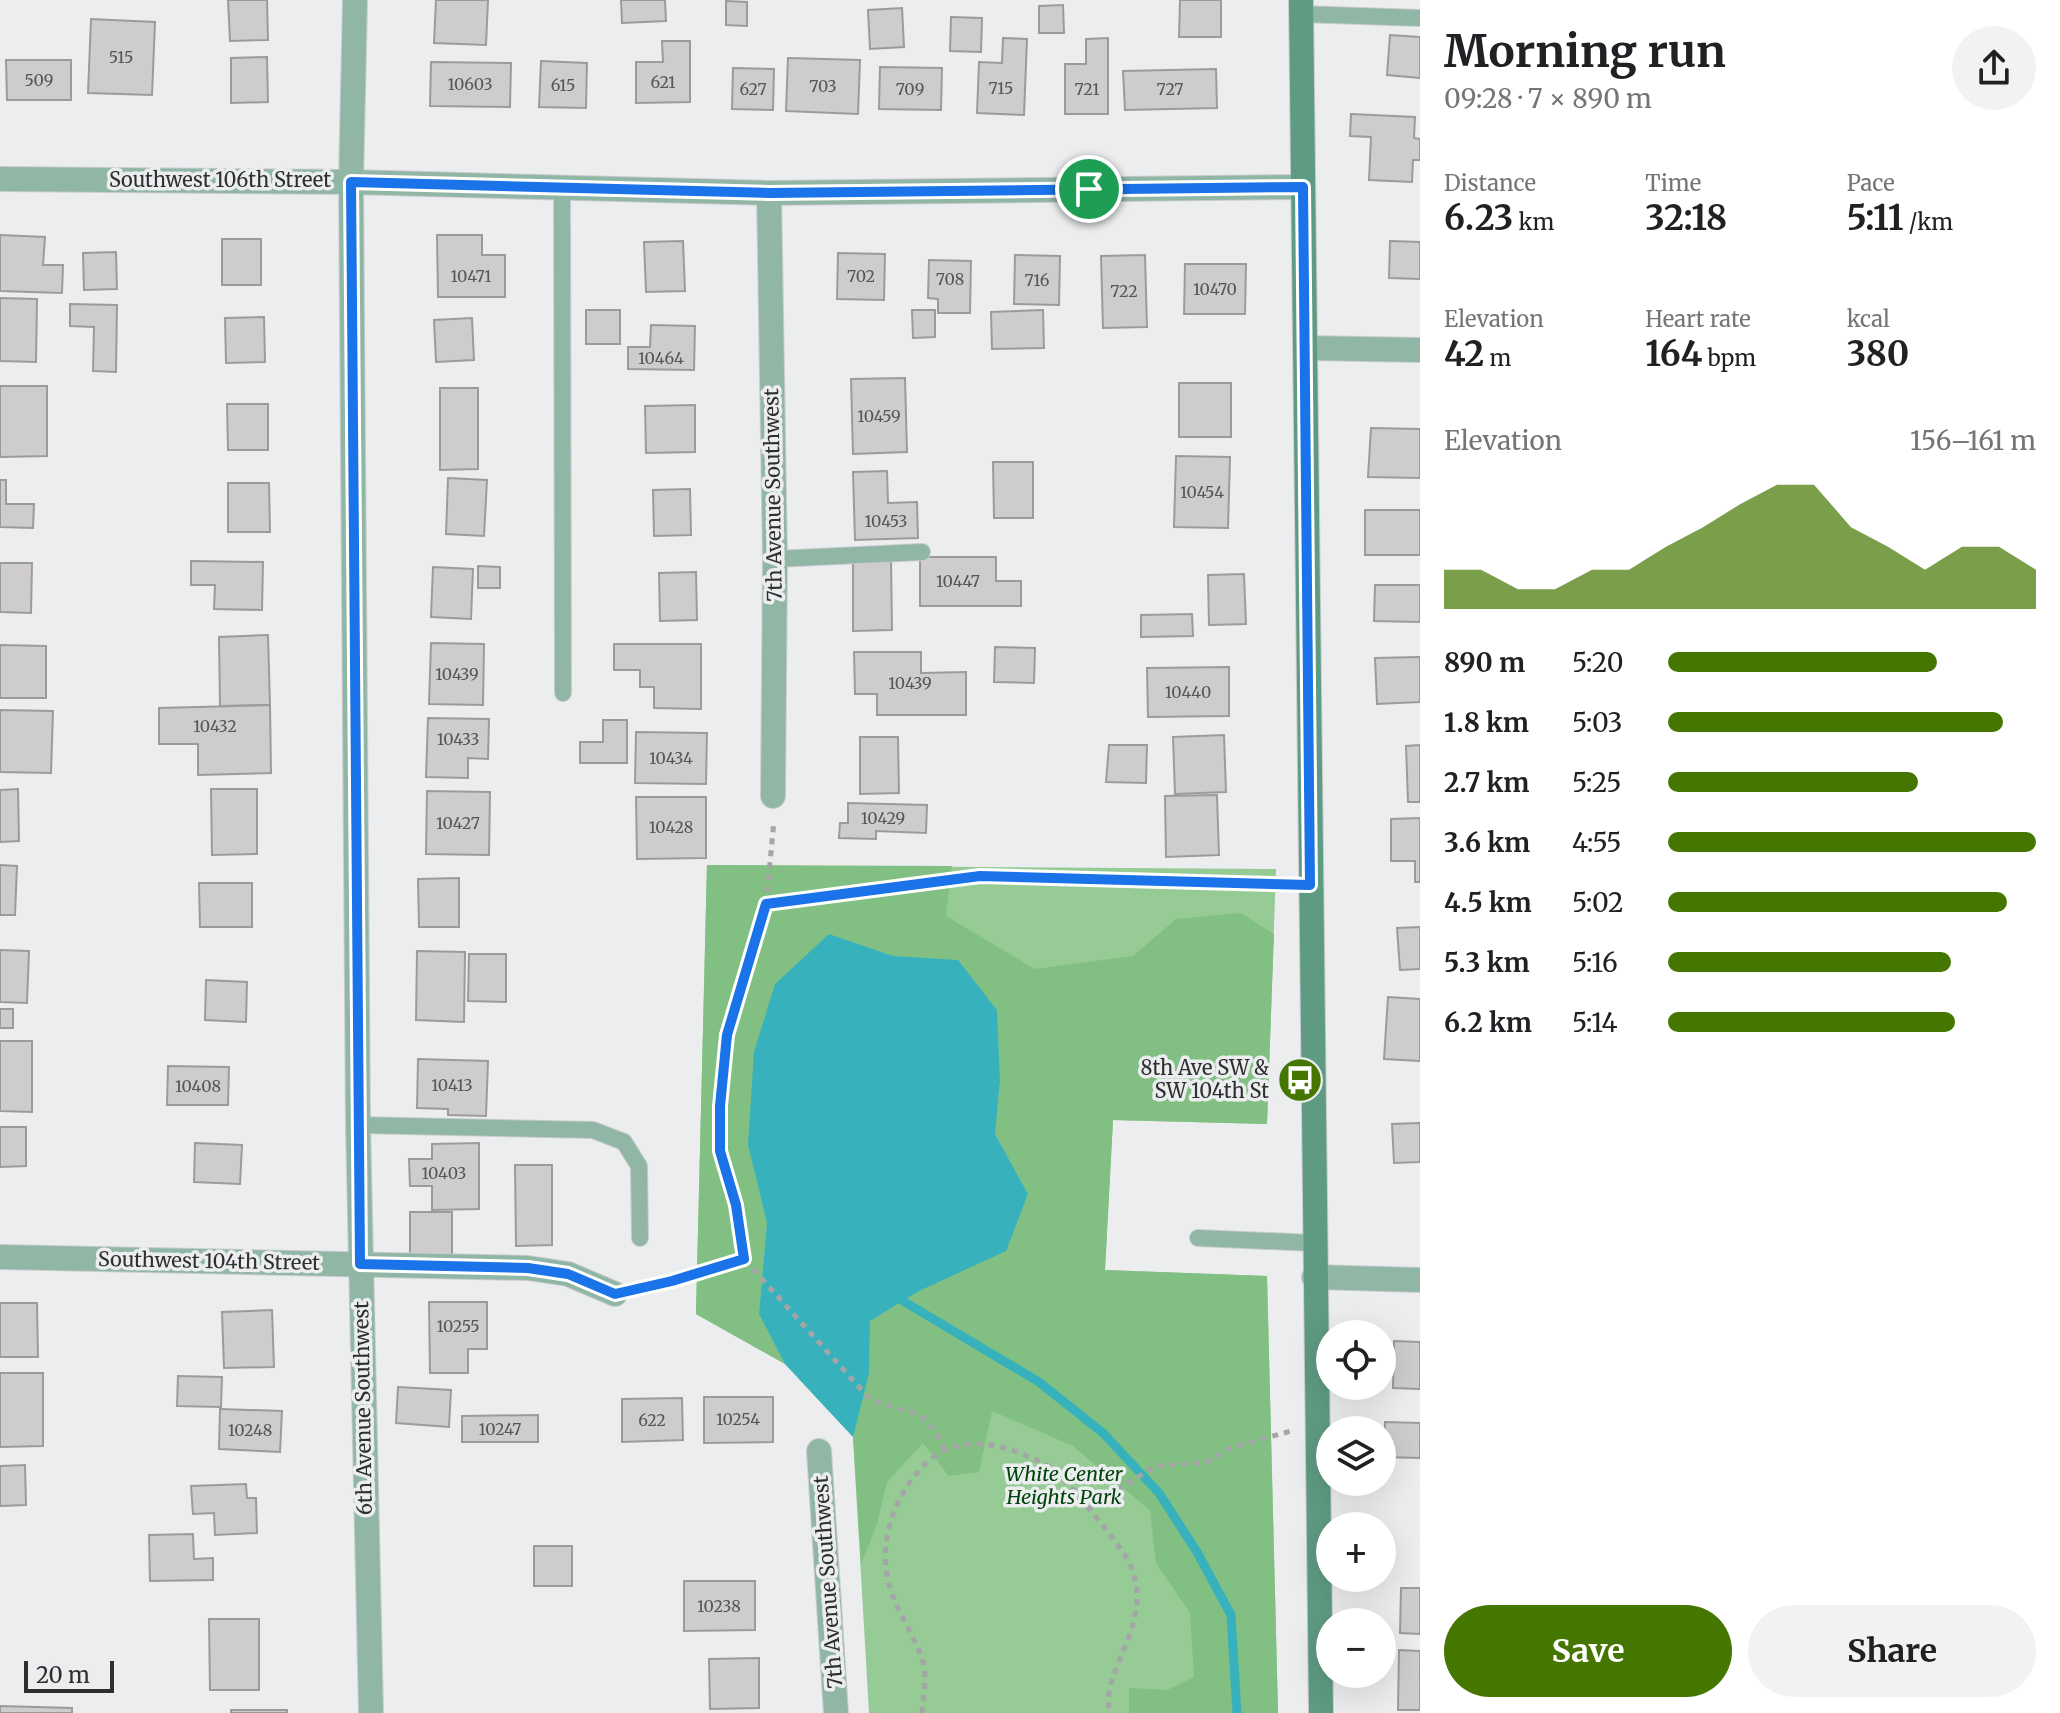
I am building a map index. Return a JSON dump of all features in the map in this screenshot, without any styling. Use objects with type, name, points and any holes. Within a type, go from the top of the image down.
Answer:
[{"type":"street","name":"6th Avenue Southwest","points":[[355,0],[351,182],[358,1125],[371,1713]]},
{"type":"street","points":[[1301,7],[1321,1713]]},
{"type":"street","name":"Southwest 106th Street","points":[[0,179],[351,182],[769,193],[1303,187]]},
{"type":"street","name":"7th Avenue Southwest","points":[[769,193],[775,559],[773,796]]},
{"type":"street","points":[[1306,348],[1420,350]]},
{"type":"street","name":"Southwest 104th Street","points":[[0,1257],[528,1268],[568,1274],[615,1294]]},
{"type":"street","points":[[1314,1277],[1420,1280]]},
{"type":"street","name":"7th Avenue Southwest","points":[[819,1451],[836,1713]]},
{"type":"lane","points":[[1301,7],[1420,18]]},
{"type":"lane","points":[[562,187],[563,693]]},
{"type":"lane","points":[[775,559],[922,552]]},
{"type":"lane","points":[[358,1125],[593,1130],[624,1142],[639,1166],[640,1238]]},
{"type":"lane","points":[[1198,1238],[1314,1243]]},
{"type":"path","points":[[773,796],[773,861],[766,904],[727,1035],[720,1106],[720,1151],[736,1205],[744,1259],[868,1397],[886,1407],[914,1410],[934,1427],[945,1450]]},
{"type":"path","points":[[766,904],[980,876],[1310,885]]},
{"type":"path","points":[[615,1294],[684,1278],[744,1259]]},
{"type":"path","points":[[1087,1510],[1155,1466],[1207,1462],[1230,1448],[1286,1435],[1316,1414]]},
{"type":"path","points":[[922,1713],[923,1660],[892,1596],[887,1572],[886,1540],[895,1507],[909,1480],[945,1450],[964,1443],[1007,1449],[1055,1470],[1129,1562],[1137,1598],[1132,1637],[1108,1692],[1110,1713]]},
{"type":"green space","name":"White Center Heights Park","points":[[707,865],[1276,869],[1267,1124],[1113,1120],[1105,1270],[1267,1276],[1278,1713],[869,1713],[853,1437],[785,1364],[696,1314]]},
{"type":"green space","points":[[707,865],[952,866],[946,916],[1035,969],[1133,956],[1176,919],[1241,913],[1274,934],[1267,1124],[1113,1120],[1105,1270],[1267,1276],[1278,1713],[1129,1713],[1129,1688],[1167,1690],[1194,1677],[1190,1613],[1156,1563],[1150,1510],[1073,1446],[992,1411],[979,1472],[949,1476],[923,1443],[887,1482],[877,1524],[861,1564],[853,1437],[869,1374],[870,1321],[919,1291],[1028,1194],[995,1134],[1000,1080],[997,1010],[958,961],[893,956],[829,934],[748,1145],[767,1223],[759,1314],[785,1364],[696,1314]]},
{"type":"water","points":[[829,934],[893,956],[958,960],[997,1010],[1000,1080],[995,1134],[1028,1194],[1006,1251],[919,1291],[870,1321],[869,1374],[853,1437],[785,1364],[759,1314],[767,1223],[748,1145],[754,1052],[775,984]]},
{"type":"building","points":[[228,0],[267,0],[268,40],[230,41]]},
{"type":"building","points":[[436,0],[488,0],[486,45],[434,43]]},
{"type":"building","points":[[621,0],[665,0],[666,21],[622,23]]},
{"type":"building","points":[[1180,0],[1221,0],[1221,37],[1179,37]]},
{"type":"building","points":[[726,1],[747,2],[747,26],[726,25]]},
{"type":"building","points":[[1063,5],[1064,33],[1039,33],[1039,6]]},
{"type":"building","points":[[902,8],[904,47],[870,49],[868,10]]},
{"type":"building","points":[[951,17],[982,18],[981,52],[950,51]]},
{"type":"building","points":[[91,19],[155,22],[152,95],[88,93]]},
{"type":"building","points":[[1390,35],[1420,37],[1420,78],[1387,75]]},
{"type":"building","points":[[1003,38],[1027,39],[1024,115],[977,113],[979,62],[1002,63]]},
{"type":"building","points":[[1108,38],[1108,114],[1065,114],[1065,64],[1086,64],[1086,39]]},
{"type":"building","points":[[662,41],[690,41],[690,102],[636,103],[636,62],[663,62]]},
{"type":"building","points":[[267,57],[268,102],[231,103],[231,58]]},
{"type":"building","points":[[788,58],[860,60],[858,114],[786,111]]},
{"type":"building","points":[[6,60],[71,60],[71,100],[7,100]]},
{"type":"building","points":[[541,61],[587,63],[586,108],[539,107]]},
{"type":"building","points":[[431,62],[511,63],[510,107],[430,106]]},
{"type":"building","points":[[880,67],[942,68],[941,110],[879,109]]},
{"type":"building","points":[[733,68],[774,69],[773,110],[732,109]]},
{"type":"building","points":[[1216,69],[1217,108],[1125,110],[1123,71]]},
{"type":"building","points":[[1351,114],[1415,117],[1414,138],[1420,139],[1420,160],[1413,160],[1412,182],[1369,180],[1371,137],[1350,136]]},
{"type":"building","points":[[0,235],[45,237],[43,265],[63,265],[62,293],[0,291]]},
{"type":"building","points":[[437,235],[482,235],[482,255],[505,255],[505,297],[438,297]]},
{"type":"building","points":[[222,239],[261,239],[261,285],[222,285]]},
{"type":"building","points":[[683,241],[685,291],[646,292],[644,242]]},
{"type":"building","points":[[1390,241],[1420,242],[1420,279],[1389,278]]},
{"type":"building","points":[[116,252],[117,289],[84,290],[83,253]]},
{"type":"building","points":[[838,253],[885,254],[884,300],[837,299]]},
{"type":"building","points":[[1015,255],[1060,256],[1059,305],[1014,304]]},
{"type":"building","points":[[1145,255],[1147,327],[1103,328],[1101,256]]},
{"type":"building","points":[[929,260],[971,261],[970,313],[938,313],[938,299],[928,298]]},
{"type":"building","points":[[1185,264],[1246,264],[1245,314],[1184,314]]},
{"type":"building","points":[[0,298],[37,299],[36,362],[0,361]]},
{"type":"building","points":[[70,304],[117,305],[116,372],[93,371],[94,327],[70,326]]},
{"type":"building","points":[[586,310],[620,310],[620,344],[586,344]]},
{"type":"building","points":[[912,310],[935,310],[935,337],[913,338]]},
{"type":"building","points":[[1043,310],[1044,348],[992,349],[991,312]]},
{"type":"building","points":[[264,317],[265,362],[226,363],[225,318]]},
{"type":"building","points":[[472,318],[474,360],[436,362],[434,320]]},
{"type":"building","points":[[651,325],[695,326],[694,370],[628,369],[628,347],[650,347]]},
{"type":"building","points":[[905,378],[907,452],[853,454],[851,379]]},
{"type":"building","points":[[1179,383],[1231,383],[1231,437],[1179,437]]},
{"type":"building","points":[[0,386],[47,386],[47,456],[0,457]]},
{"type":"building","points":[[440,388],[478,388],[478,469],[440,470]]},
{"type":"building","points":[[227,404],[268,404],[268,450],[228,450]]},
{"type":"building","points":[[695,405],[695,452],[646,453],[645,406]]},
{"type":"building","points":[[1371,428],[1420,429],[1420,478],[1368,477]]},
{"type":"building","points":[[1176,456],[1230,457],[1228,528],[1174,527]]},
{"type":"building","points":[[993,462],[1033,462],[1033,518],[994,518]]},
{"type":"building","points":[[887,471],[888,503],[917,502],[918,538],[855,540],[853,472]]},
{"type":"building","points":[[448,478],[487,480],[484,536],[446,534]]},
{"type":"building","points":[[0,480],[6,480],[6,504],[34,504],[33,528],[0,527]]},
{"type":"building","points":[[228,483],[269,483],[270,532],[228,532]]},
{"type":"building","points":[[690,489],[691,535],[654,536],[653,490]]},
{"type":"building","points":[[1365,510],[1420,510],[1420,555],[1365,555]]},
{"type":"building","points":[[920,557],[996,557],[996,581],[1021,581],[1021,606],[920,606]]},
{"type":"building","points":[[853,559],[891,559],[892,630],[853,631]]},
{"type":"building","points":[[191,561],[263,562],[262,610],[214,609],[215,585],[191,585]]},
{"type":"building","points":[[0,563],[32,563],[31,613],[0,612]]},
{"type":"building","points":[[478,566],[500,567],[500,588],[478,588]]},
{"type":"building","points":[[433,567],[473,569],[471,619],[431,617]]},
{"type":"building","points":[[696,572],[697,620],[660,621],[659,573]]},
{"type":"building","points":[[1244,574],[1246,624],[1209,625],[1208,575]]},
{"type":"building","points":[[1375,585],[1420,585],[1420,622],[1374,621]]},
{"type":"building","points":[[1192,614],[1193,636],[1141,637],[1141,615]]},
{"type":"building","points":[[268,635],[270,705],[220,706],[219,637]]},
{"type":"building","points":[[431,643],[484,644],[483,705],[429,704]]},
{"type":"building","points":[[614,644],[701,644],[701,709],[654,708],[654,687],[640,687],[640,670],[614,670]]},
{"type":"building","points":[[0,645],[46,646],[46,698],[0,698]]},
{"type":"building","points":[[995,647],[1035,648],[1034,683],[994,682]]},
{"type":"building","points":[[854,652],[921,652],[921,673],[966,672],[966,715],[877,715],[877,694],[855,694]]},
{"type":"building","points":[[1420,657],[1420,702],[1377,704],[1375,658]]},
{"type":"building","points":[[1229,667],[1229,716],[1148,717],[1147,668]]},
{"type":"building","points":[[270,705],[271,773],[198,775],[198,744],[159,744],[159,708]]},
{"type":"building","points":[[0,710],[53,711],[51,773],[0,772]]},
{"type":"building","points":[[428,718],[489,719],[488,759],[468,758],[468,778],[426,777]]},
{"type":"building","points":[[603,720],[627,720],[627,763],[580,763],[580,742],[603,742]]},
{"type":"building","points":[[636,732],[707,733],[706,784],[635,783]]},
{"type":"building","points":[[1224,735],[1226,792],[1175,794],[1173,737]]},
{"type":"building","points":[[860,737],[898,737],[899,793],[860,794]]},
{"type":"building","points":[[1109,745],[1147,745],[1146,783],[1106,782]]},
{"type":"building","points":[[1420,745],[1420,802],[1408,802],[1406,746]]},
{"type":"building","points":[[18,789],[19,841],[0,842],[0,790]]},
{"type":"building","points":[[211,789],[257,789],[257,854],[212,855]]},
{"type":"building","points":[[427,791],[490,792],[489,855],[426,854]]},
{"type":"building","points":[[1217,795],[1219,855],[1166,857],[1165,796]]},
{"type":"building","points":[[636,797],[706,797],[706,858],[637,859]]},
{"type":"building","points":[[848,803],[927,805],[926,833],[876,831],[876,839],[839,838],[840,823],[848,823]]},
{"type":"building","points":[[1420,818],[1420,882],[1415,882],[1415,861],[1391,861],[1391,819]]},
{"type":"building","points":[[0,865],[17,866],[15,915],[0,915]]},
{"type":"building","points":[[459,878],[459,927],[419,927],[418,879]]},
{"type":"building","points":[[199,883],[252,883],[252,927],[200,927]]},
{"type":"building","points":[[1420,927],[1420,969],[1400,970],[1397,928]]},
{"type":"building","points":[[0,950],[29,951],[27,1003],[0,1002]]},
{"type":"building","points":[[417,951],[465,952],[464,1022],[416,1020]]},
{"type":"building","points":[[469,954],[506,954],[506,1002],[468,1001]]},
{"type":"building","points":[[206,980],[247,982],[246,1022],[205,1020]]},
{"type":"building","points":[[1388,997],[1420,999],[1420,1061],[1384,1059]]},
{"type":"building","points":[[0,1009],[13,1009],[13,1028],[0,1028]]},
{"type":"building","points":[[0,1041],[32,1041],[32,1112],[0,1111]]},
{"type":"building","points":[[418,1059],[488,1061],[486,1116],[448,1115],[448,1109],[417,1108]]},
{"type":"building","points":[[168,1066],[229,1067],[228,1105],[167,1105]]},
{"type":"building","points":[[1420,1123],[1420,1162],[1394,1163],[1392,1124]]},
{"type":"building","points":[[0,1127],[26,1127],[26,1166],[0,1167]]},
{"type":"building","points":[[195,1143],[242,1145],[240,1184],[194,1182]]},
{"type":"building","points":[[479,1143],[479,1209],[432,1210],[432,1186],[410,1186],[409,1159],[432,1159],[432,1144]]},
{"type":"building","points":[[515,1165],[552,1165],[552,1245],[516,1246]]},
{"type":"building","points":[[410,1212],[452,1212],[452,1258],[410,1258]]},
{"type":"building","points":[[429,1302],[487,1302],[487,1349],[468,1349],[468,1373],[430,1373]]},
{"type":"building","points":[[0,1303],[37,1303],[38,1357],[0,1357]]},
{"type":"building","points":[[272,1310],[274,1367],[224,1368],[222,1312]]},
{"type":"building","points":[[1396,1341],[1420,1342],[1420,1389],[1396,1388]]},
{"type":"building","points":[[0,1373],[43,1373],[43,1446],[0,1447]]},
{"type":"building","points":[[178,1376],[222,1377],[221,1407],[177,1406]]},
{"type":"building","points":[[398,1387],[451,1390],[449,1427],[396,1423]]},
{"type":"building","points":[[704,1397],[773,1397],[773,1442],[704,1443]]},
{"type":"building","points":[[682,1398],[683,1440],[622,1442],[622,1399]]},
{"type":"building","points":[[220,1409],[282,1411],[280,1452],[219,1449]]},
{"type":"building","points":[[538,1415],[538,1442],[462,1442],[462,1416]]},
{"type":"building","points":[[1396,1422],[1420,1423],[1420,1458],[1396,1457]]},
{"type":"building","points":[[25,1465],[26,1505],[0,1506],[0,1466]]},
{"type":"building","points":[[246,1484],[247,1498],[256,1498],[257,1533],[215,1535],[214,1513],[193,1514],[191,1486]]},
{"type":"building","points":[[193,1534],[194,1559],[213,1558],[213,1580],[150,1581],[149,1535]]},
{"type":"building","points":[[534,1546],[572,1546],[572,1586],[534,1586]]},
{"type":"building","points":[[684,1581],[755,1581],[755,1630],[684,1631]]},
{"type":"building","points":[[1401,1588],[1420,1588],[1420,1634],[1400,1633]]},
{"type":"building","points":[[209,1619],[259,1619],[259,1690],[210,1690]]},
{"type":"building","points":[[1399,1650],[1420,1651],[1420,1710],[1398,1710]]},
{"type":"building","points":[[759,1658],[759,1708],[710,1709],[709,1659]]},
{"type":"building","points":[[0,1706],[72,1708],[72,1713],[0,1713]]},
{"type":"building","points":[[231,1710],[287,1710],[287,1713],[231,1713]]},
{"type":"waterway","points":[[903,1301],[1039,1382],[1103,1433],[1159,1493],[1197,1552],[1231,1615],[1237,1713]]},
{"type":"place","name":"8th Ave SW & SW 104th St","points":[[1300,1080]]},
{"type":"route","points":[[351,182],[769,193],[1089,189],[1303,187],[1310,885],[980,876],[766,904],[727,1035],[720,1106],[720,1151],[736,1205],[744,1259],[615,1294],[568,1274],[528,1268],[360,1264],[351,182]]}]
